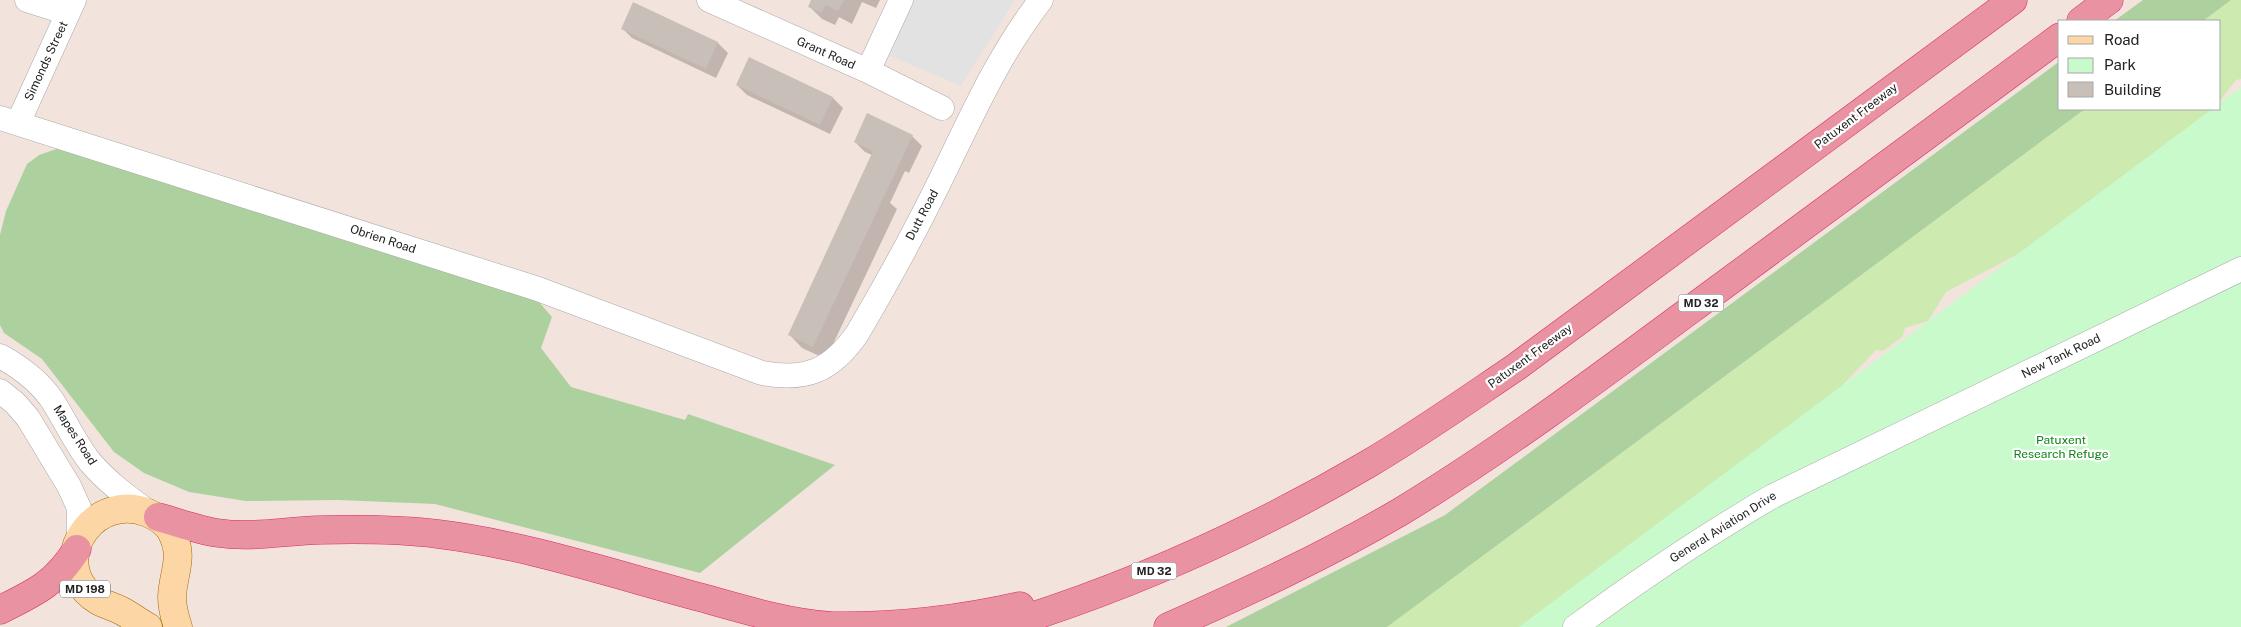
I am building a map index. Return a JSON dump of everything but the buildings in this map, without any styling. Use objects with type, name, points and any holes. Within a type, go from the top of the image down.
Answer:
[{"type":"highway","name":"Patuxent Freeway","points":[[999,627],[1123,584],[1217,543],[1376,460],[1516,366],[2013,0]]},
{"type":"highway","points":[[2082,20],[2109,0]]},
{"type":"highway","name":"MD 32","points":[[1168,627],[1246,593],[1330,551],[1400,512],[1473,466],[1553,410],[2058,38]]},
{"type":"highway","points":[[154,516],[218,533],[262,535],[317,530],[383,529],[439,534],[504,545],[760,614],[830,626],[871,627],[949,620],[1032,603],[1119,572],[1302,500]]},
{"type":"highway","points":[[0,610],[34,594],[53,581],[66,566],[78,546]]},
{"type":"highway","points":[[1194,627],[1249,599],[1330,551]]},
{"type":"main road","points":[[78,546],[85,529],[90,523],[97,517],[114,509],[136,508],[154,516],[170,530],[178,546],[179,565],[174,581],[172,599],[178,627]]},
{"type":"main road","name":"MD 198","points":[[78,546],[75,564],[84,589],[107,607],[120,610],[148,627]]},
{"type":"main road","points":[[120,610],[140,609],[153,604],[174,581]]},
{"type":"street","points":[[27,0],[71,6]]},
{"type":"street","name":"Grant Road","points":[[709,0],[868,71],[942,108]]},
{"type":"street","points":[[868,71],[900,0]]},
{"type":"street","name":"Dutt Road","points":[[762,372],[797,376],[813,372],[828,365],[849,346],[878,298],[929,202],[1004,52],[1041,0]]},
{"type":"street","name":"Simonds Street","points":[[9,120],[71,6]]},
{"type":"street","name":"Obrien Road","points":[[9,120],[538,289],[762,372]]},
{"type":"street","name":"New Tank Road","points":[[1882,442],[2241,269]]},
{"type":"street","name":"Mapes Road","points":[[0,356],[20,367],[52,399],[90,461],[116,488],[154,516]]},
{"type":"street","name":"MD 198","points":[[0,391],[15,403],[28,418],[69,486],[79,508],[78,546]]},
{"type":"street","name":"General Aviation Drive","points":[[1575,627],[1628,588],[1723,525],[1772,496],[1882,442]]},
{"type":"shaded area","points":[[0,0],[2241,0],[2241,87],[2221,102],[2221,20],[2058,20],[2058,110],[2211,110],[1519,627],[0,627]]},
{"type":"shaded area","points":[[911,0],[1015,0],[961,86],[890,56]]},
{"type":"green space","points":[[2143,0],[2231,0],[2204,20],[2115,20]]},
{"type":"green space","points":[[2231,0],[2241,0],[2241,79],[2236,80],[2221,100],[2221,20],[2204,20]]},
{"type":"green space","points":[[2058,62],[2058,110],[2084,110],[1387,627],[1226,627],[1445,515]]},
{"type":"green space","name":"Patuxent Research Refuge","points":[[2241,87],[2241,627],[1519,627],[2211,110],[2221,110],[2221,102]]},
{"type":"green space","points":[[2084,110],[2213,110],[2096,197],[2043,241],[1946,292],[1928,321],[1905,328],[1902,337],[1883,351],[1876,350],[1706,529],[1532,627],[1387,627]]},
{"type":"green space","points":[[62,147],[531,293],[552,317],[541,348],[571,387],[685,420],[688,414],[835,465],[700,573],[435,504],[338,500],[246,501],[189,492],[144,473],[114,452],[42,359],[4,333],[0,325],[0,235],[6,211],[27,164],[39,155]]}]
